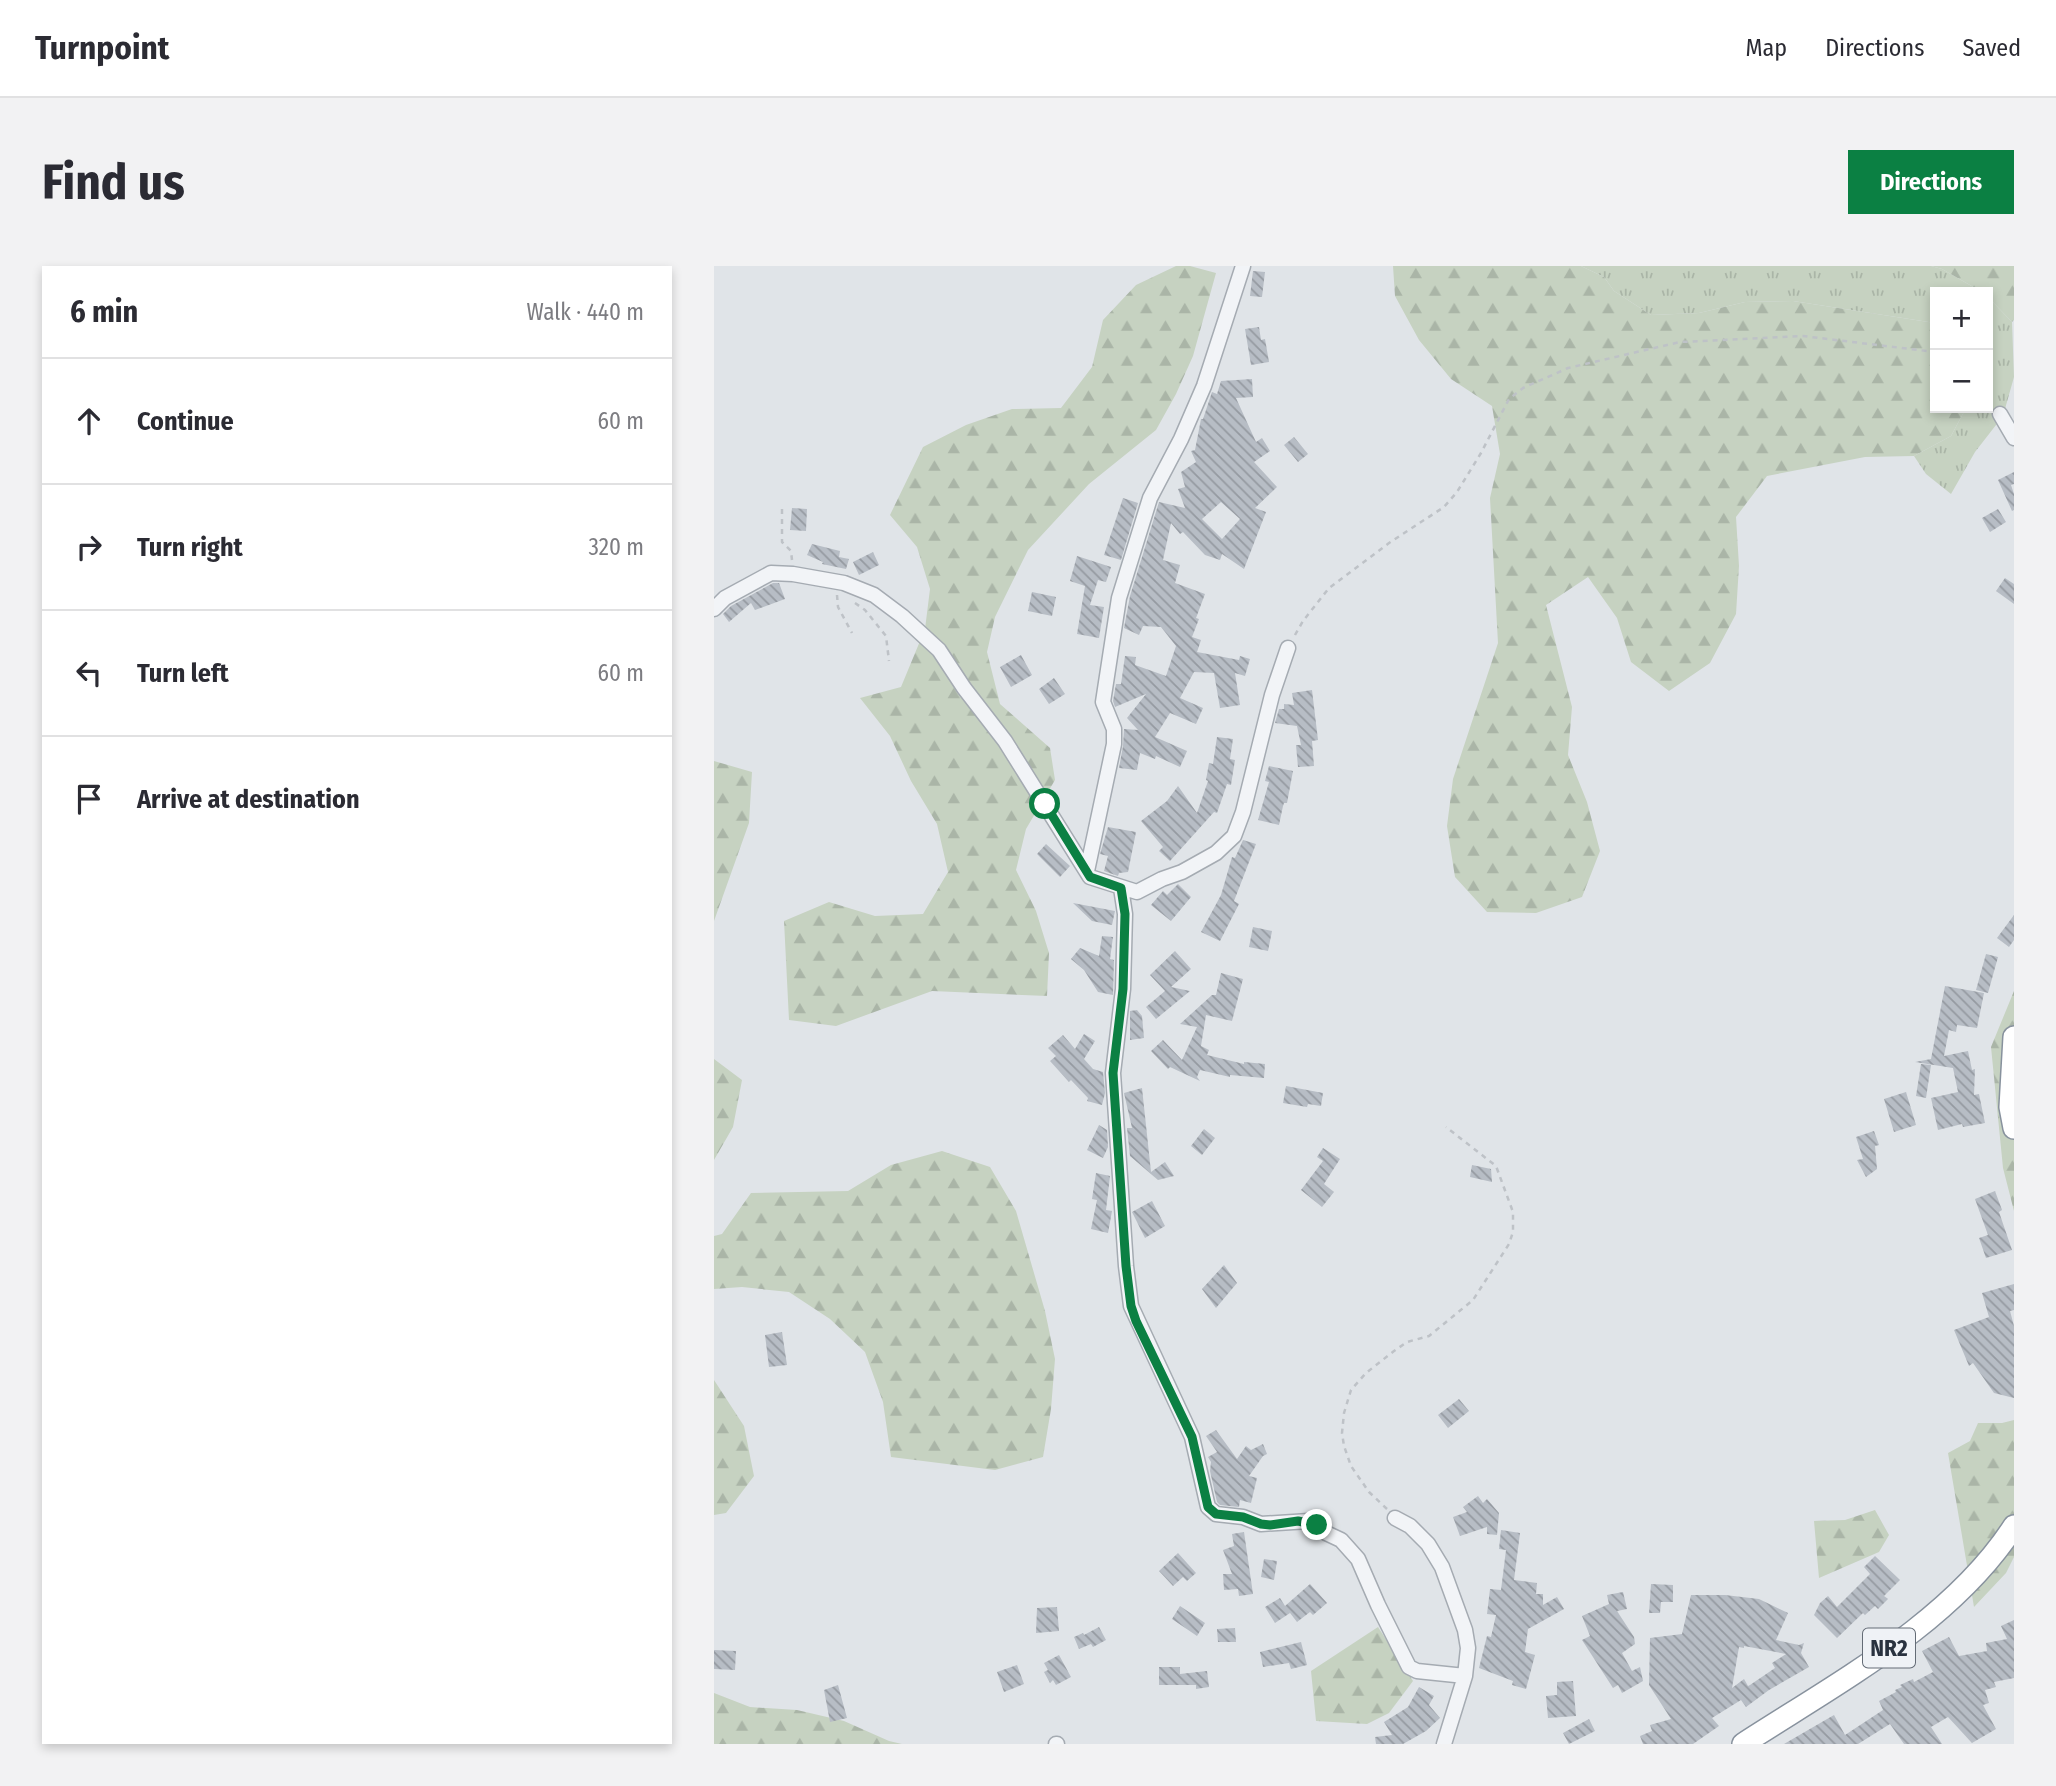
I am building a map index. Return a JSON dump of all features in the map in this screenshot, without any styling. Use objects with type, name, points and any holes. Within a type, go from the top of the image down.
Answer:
[{"type":"highway","points":[[2014,1037],[2010,1107],[2014,1128]]},
{"type":"highway","name":"NR2","points":[[1743,1744],[1858,1672],[1961,1591],[1999,1550],[2014,1526]]},
{"type":"street","points":[[1087,871],[1114,744],[1114,729],[1103,702],[1119,598],[1150,498],[1181,439],[1204,386],[1240,269]]},
{"type":"street","points":[[2000,414],[2014,439]]},
{"type":"street","points":[[714,610],[724,598],[771,573],[844,583],[874,595],[939,650],[1005,741],[1090,877],[1137,892],[1216,853],[1234,836],[1243,812],[1272,695],[1288,648]]},
{"type":"street","points":[[1121,888],[1125,914],[1123,989],[1113,1073],[1131,1306],[1189,1430],[1208,1507],[1216,1514],[1243,1517],[1261,1524],[1309,1521],[1326,1534],[1342,1540],[1358,1559],[1409,1667],[1417,1671],[1465,1676]]},
{"type":"street","points":[[1395,1518],[1410,1526],[1428,1544],[1443,1567],[1465,1630],[1468,1648],[1465,1676],[1444,1744]]},
{"type":"path","points":[[1288,648],[1303,621],[1329,588],[1444,507],[1457,492],[1481,453],[1509,399],[1523,388],[1568,368],[1680,342],[1803,336],[1930,351]]},
{"type":"path","points":[[782,509],[782,542],[791,551],[793,574]]},
{"type":"path","points":[[845,596],[836,589],[838,607],[852,634]]},
{"type":"path","points":[[855,603],[886,636],[889,661]]},
{"type":"path","points":[[1395,1518],[1368,1492],[1351,1466],[1344,1446],[1344,1413],[1351,1390],[1366,1373],[1394,1351],[1407,1342],[1429,1336],[1473,1300],[1509,1244],[1513,1232],[1513,1212],[1496,1166],[1446,1127]]},
{"type":"green space","points":[[1176,266],[1190,266],[1216,273],[1193,356],[1176,394],[1156,430],[1089,484],[1028,550],[995,617],[987,652],[1000,704],[1050,748],[1055,780],[1026,829],[1016,870],[1036,911],[1049,953],[1047,996],[932,991],[836,1026],[789,1020],[784,921],[829,902],[875,916],[923,914],[948,872],[937,824],[911,781],[890,736],[860,698],[901,687],[925,629],[930,589],[917,547],[890,515],[923,447],[966,425],[1012,409],[1061,408],[1092,367],[1103,320],[1136,285]]},
{"type":"green space","points":[[1393,266],[1581,266],[1604,277],[1614,291],[1651,315],[1699,313],[1745,302],[1793,301],[1930,322],[1930,413],[1963,413],[1951,436],[1914,456],[1865,457],[1767,476],[1736,517],[1739,566],[1736,614],[1710,663],[1669,691],[1631,662],[1617,618],[1588,577],[1546,605],[1572,707],[1568,755],[1587,802],[1600,851],[1582,897],[1536,913],[1487,912],[1455,877],[1447,826],[1453,779],[1498,643],[1490,498],[1500,454],[1492,406],[1451,379],[1419,340],[1395,296]]},
{"type":"green space","points":[[1581,266],[1931,266],[1942,269],[1973,287],[1930,287],[1930,322],[1793,301],[1745,302],[1699,313],[1651,315],[1614,291],[1604,277]]},
{"type":"green space","points":[[1931,266],[2014,266],[2014,320],[2012,322],[1993,302],[1993,287],[1973,287],[1942,269]]},
{"type":"green space","points":[[1993,302],[2012,322],[2014,377],[2003,416],[1975,452],[1951,494],[1926,474],[1914,456],[1951,436],[1963,413],[1993,413]]},
{"type":"green space","points":[[714,761],[752,772],[749,823],[714,921]]},
{"type":"green space","points":[[2014,991],[2014,1211],[2003,1168],[1991,1047]]},
{"type":"green space","points":[[714,1059],[742,1080],[733,1127],[714,1160]]},
{"type":"green space","points":[[942,1151],[990,1167],[1016,1211],[1045,1311],[1055,1359],[1051,1409],[1043,1457],[995,1470],[891,1457],[883,1402],[865,1352],[830,1319],[789,1292],[742,1287],[714,1289],[714,1236],[722,1234],[751,1193],[848,1191],[891,1165]]},
{"type":"green space","points":[[714,1380],[744,1426],[754,1476],[726,1513],[714,1515]]},
{"type":"green space","points":[[2014,1420],[2014,1557],[2006,1573],[1974,1607],[1948,1453],[1970,1441],[1978,1423]]},
{"type":"green space","points":[[1875,1510],[1889,1535],[1879,1552],[1819,1578],[1814,1521],[1845,1520]]},
{"type":"green space","points":[[1378,1627],[1413,1681],[1389,1713],[1367,1724],[1316,1721],[1311,1671]]},
{"type":"green space","points":[[714,1693],[750,1707],[797,1710],[844,1721],[902,1744],[714,1744]]},
{"type":"building","points":[[1253,271],[1265,272],[1262,297],[1250,296]]},
{"type":"building","points":[[1259,327],[1261,340],[1265,339],[1269,362],[1251,365],[1245,329]]},
{"type":"building","points":[[1252,379],[1253,397],[1236,398],[1256,442],[1262,438],[1270,451],[1254,462],[1277,487],[1255,508],[1266,512],[1244,569],[1222,554],[1220,560],[1205,555],[1171,523],[1163,560],[1180,565],[1175,583],[1205,594],[1192,637],[1201,640],[1197,652],[1239,660],[1240,656],[1250,659],[1245,676],[1235,673],[1240,705],[1220,708],[1214,673],[1194,672],[1180,698],[1203,708],[1196,724],[1170,713],[1155,737],[1187,751],[1180,767],[1156,756],[1155,759],[1140,753],[1137,770],[1119,768],[1124,729],[1138,730],[1127,718],[1146,694],[1115,707],[1113,701],[1116,684],[1121,684],[1125,656],[1136,657],[1135,665],[1166,676],[1176,646],[1161,627],[1143,626],[1139,635],[1124,628],[1130,596],[1159,502],[1185,508],[1178,489],[1185,487],[1181,472],[1196,462],[1191,451],[1195,450],[1201,419],[1212,392],[1217,394],[1221,381]],"holes":[[[1221,502],[1240,519],[1222,539],[1202,519]]]},
{"type":"building","points":[[1294,437],[1308,454],[1298,462],[1284,445]]},
{"type":"building","points":[[2014,472],[2014,484],[2011,485],[2014,494],[2012,511],[1998,480]]},
{"type":"building","points":[[1123,498],[1138,503],[1121,560],[1104,555]]},
{"type":"building","points":[[792,508],[807,509],[806,531],[790,530]]},
{"type":"building","points":[[1998,509],[2006,522],[1990,532],[1982,518]]},
{"type":"building","points":[[812,544],[840,551],[839,557],[849,559],[846,569],[822,564],[823,562],[807,555]]},
{"type":"building","points":[[873,552],[879,565],[859,575],[853,562]]},
{"type":"building","points":[[1077,556],[1111,567],[1106,582],[1098,580],[1090,605],[1104,607],[1099,638],[1077,634],[1085,586],[1070,581]]},
{"type":"building","points":[[2005,578],[2014,584],[2014,604],[1996,591]]},
{"type":"building","points":[[773,583],[779,583],[785,599],[755,610],[751,603],[729,622],[723,614],[731,606]]},
{"type":"building","points":[[1032,592],[1056,597],[1052,616],[1028,611]]},
{"type":"building","points":[[1021,655],[1032,675],[1011,687],[1000,667]]},
{"type":"building","points":[[1054,678],[1065,694],[1049,704],[1039,689]]},
{"type":"building","points":[[1312,690],[1318,740],[1312,741],[1314,766],[1298,767],[1296,745],[1301,745],[1297,726],[1275,723],[1279,709],[1284,709],[1284,704],[1294,705],[1292,693]]},
{"type":"building","points":[[1217,737],[1233,739],[1230,759],[1235,760],[1231,785],[1227,784],[1217,813],[1214,812],[1170,861],[1159,851],[1163,847],[1141,821],[1167,801],[1178,786],[1197,813],[1208,781],[1209,763],[1213,764]]},
{"type":"building","points":[[1269,766],[1293,771],[1287,803],[1284,803],[1279,825],[1258,820],[1269,782],[1265,781]]},
{"type":"building","points":[[1108,827],[1136,832],[1128,872],[1119,873],[1118,876],[1104,871],[1108,856],[1100,854]]},
{"type":"building","points":[[1243,840],[1256,844],[1234,901],[1239,904],[1220,941],[1201,932],[1221,895],[1232,857],[1235,858]]},
{"type":"building","points":[[1046,844],[1070,866],[1060,877],[1037,854]]},
{"type":"building","points":[[1178,884],[1191,897],[1171,921],[1151,905],[1163,891],[1167,895]]},
{"type":"building","points":[[1073,903],[1115,911],[1112,925],[1092,921]]},
{"type":"building","points":[[2014,915],[2014,940],[2009,947],[1997,938]]},
{"type":"building","points":[[1253,927],[1272,931],[1268,951],[1249,947]]},
{"type":"building","points":[[1102,936],[1113,937],[1110,959],[1114,960],[1113,995],[1098,992],[1084,970],[1071,959],[1080,948],[1099,956]]},
{"type":"building","points":[[1175,951],[1191,969],[1171,987],[1190,991],[1156,1019],[1146,1007],[1165,991],[1150,975]]},
{"type":"building","points":[[1986,954],[1998,957],[1988,993],[1976,990]]},
{"type":"building","points":[[1221,973],[1243,979],[1232,1021],[1206,1015],[1201,1046],[1209,1050],[1207,1055],[1244,1064],[1265,1064],[1264,1078],[1230,1077],[1200,1070],[1197,1077],[1200,1081],[1170,1067],[1168,1069],[1151,1051],[1163,1040],[1182,1060],[1197,1027],[1180,1024],[1212,995],[1216,995]]},
{"type":"building","points":[[1945,986],[1984,993],[1977,1028],[1957,1025],[1956,1032],[1949,1030],[1944,1056],[1968,1051],[1972,1070],[1975,1069],[1974,1095],[1979,1094],[1985,1123],[1963,1127],[1962,1124],[1938,1130],[1931,1098],[1958,1092],[1953,1068],[1915,1062],[1931,1059]]},
{"type":"building","points":[[1137,1010],[1142,1016],[1144,1038],[1130,1040],[1130,1011]]},
{"type":"building","points":[[1084,1034],[1095,1041],[1084,1059],[1093,1069],[1103,1072],[1105,1093],[1102,1105],[1087,1101],[1088,1098],[1050,1061],[1056,1056],[1048,1048],[1063,1035],[1075,1049]]},
{"type":"building","points":[[1921,1064],[1931,1065],[1926,1098],[1916,1096]]},
{"type":"building","points":[[1286,1086],[1323,1093],[1321,1106],[1283,1103]]},
{"type":"building","points":[[1142,1088],[1151,1172],[1165,1162],[1174,1176],[1158,1180],[1130,1156],[1127,1128],[1132,1128],[1124,1093]]},
{"type":"building","points":[[1906,1092],[1916,1125],[1894,1132],[1884,1099]]},
{"type":"building","points":[[1099,1125],[1107,1130],[1108,1147],[1103,1158],[1087,1150]]},
{"type":"building","points":[[1204,1129],[1215,1138],[1202,1155],[1191,1146]]},
{"type":"building","points":[[1874,1131],[1879,1145],[1875,1146],[1877,1169],[1866,1177],[1857,1160],[1863,1159],[1856,1137]]},
{"type":"building","points":[[1323,1148],[1340,1159],[1324,1184],[1334,1192],[1322,1207],[1301,1190],[1323,1161],[1317,1157]]},
{"type":"building","points":[[1472,1165],[1491,1169],[1492,1182],[1470,1177]]},
{"type":"building","points":[[1096,1173],[1110,1176],[1106,1210],[1112,1211],[1108,1233],[1091,1229],[1097,1200],[1092,1199]]},
{"type":"building","points":[[1995,1191],[2012,1250],[1986,1258],[1979,1238],[1988,1235],[1975,1199]]},
{"type":"building","points":[[1152,1201],[1165,1226],[1145,1238],[1132,1212]]},
{"type":"building","points":[[1224,1265],[1237,1283],[1216,1308],[1202,1289]]},
{"type":"building","points":[[2014,1284],[2014,1310],[2010,1311],[2014,1326],[2014,1398],[1994,1393],[1973,1363],[1969,1366],[1954,1330],[1989,1317],[1982,1293]]},
{"type":"building","points":[[782,1332],[787,1365],[769,1367],[765,1335]]},
{"type":"building","points":[[1459,1399],[1469,1411],[1448,1428],[1438,1415]]},
{"type":"building","points":[[1216,1430],[1237,1459],[1246,1446],[1251,1450],[1263,1444],[1267,1454],[1249,1476],[1257,1478],[1251,1503],[1240,1500],[1239,1507],[1220,1505],[1217,1502],[1208,1457],[1217,1452],[1206,1436]]},
{"type":"building","points":[[1478,1496],[1483,1503],[1487,1499],[1499,1513],[1497,1535],[1487,1534],[1487,1527],[1460,1536],[1453,1517],[1467,1512],[1463,1507]]},
{"type":"building","points":[[1501,1530],[1520,1533],[1514,1580],[1537,1583],[1536,1594],[1543,1594],[1543,1605],[1557,1597],[1564,1609],[1528,1629],[1525,1652],[1535,1655],[1526,1689],[1479,1668],[1487,1636],[1491,1637],[1496,1615],[1487,1614],[1490,1589],[1501,1590],[1506,1550],[1499,1549]]},
{"type":"building","points":[[1244,1532],[1253,1594],[1239,1596],[1238,1589],[1224,1590],[1223,1574],[1232,1574],[1223,1550],[1234,1546],[1232,1534]]},
{"type":"building","points":[[1178,1553],[1196,1573],[1187,1581],[1183,1577],[1173,1586],[1159,1571]]},
{"type":"building","points":[[1875,1556],[1900,1580],[1884,1596],[1888,1599],[1878,1609],[1875,1606],[1865,1615],[1863,1613],[1837,1638],[1814,1615],[1820,1603],[1828,1596],[1837,1607],[1870,1574],[1864,1567]]},
{"type":"building","points":[[1264,1559],[1277,1561],[1274,1580],[1261,1577]]},
{"type":"building","points":[[1310,1584],[1327,1603],[1313,1615],[1310,1612],[1297,1622],[1287,1609],[1290,1613],[1275,1623],[1265,1607],[1280,1598],[1285,1606]]},
{"type":"building","points":[[1651,1584],[1673,1585],[1673,1602],[1661,1602],[1660,1613],[1649,1613]]},
{"type":"building","points":[[1623,1592],[1627,1609],[1617,1611],[1634,1637],[1635,1644],[1622,1653],[1632,1671],[1640,1667],[1643,1681],[1622,1693],[1618,1685],[1613,1688],[1582,1640],[1590,1636],[1582,1616],[1609,1604],[1607,1595]]},
{"type":"building","points":[[1691,1595],[1759,1599],[1788,1613],[1776,1640],[1799,1645],[1804,1643],[1801,1653],[1809,1667],[1746,1707],[1741,1700],[1712,1718],[1719,1726],[1693,1744],[1643,1744],[1640,1736],[1652,1731],[1650,1725],[1671,1719],[1649,1685],[1650,1638],[1682,1634]],"holes":[[[1739,1647],[1786,1654],[1772,1663],[1775,1668],[1750,1685],[1748,1686],[1744,1679],[1732,1688]]]},
{"type":"building","points":[[1180,1606],[1205,1623],[1197,1636],[1172,1619]]},
{"type":"building","points":[[1057,1607],[1059,1631],[1036,1633],[1037,1608]]},
{"type":"building","points":[[2014,1620],[2014,1678],[1994,1682],[1996,1687],[1985,1690],[1989,1703],[1983,1705],[1996,1729],[1972,1743],[1948,1717],[1931,1727],[1942,1744],[1904,1744],[1890,1724],[1858,1744],[1784,1744],[1834,1715],[1845,1735],[1883,1710],[1879,1701],[1896,1692],[1895,1690],[1902,1687],[1900,1685],[1913,1679],[1914,1682],[1933,1672],[1922,1651],[1949,1637],[1959,1656],[1987,1651],[1986,1643],[2007,1639],[2001,1626]]},
{"type":"building","points":[[1099,1627],[1106,1640],[1093,1647],[1091,1644],[1079,1649],[1074,1637]]},
{"type":"building","points":[[1235,1628],[1236,1642],[1218,1642],[1217,1629]]},
{"type":"building","points":[[1301,1642],[1307,1665],[1291,1669],[1289,1663],[1263,1667],[1260,1652]]},
{"type":"building","points":[[714,1650],[736,1651],[735,1670],[714,1669]]},
{"type":"building","points":[[1059,1655],[1071,1677],[1056,1685],[1053,1680],[1050,1683],[1044,1672],[1048,1670],[1044,1663]]},
{"type":"building","points":[[1017,1665],[1024,1684],[1004,1692],[997,1672]]},
{"type":"building","points":[[1159,1667],[1180,1667],[1180,1674],[1207,1671],[1209,1687],[1196,1689],[1196,1685],[1159,1685]]},
{"type":"building","points":[[1573,1681],[1576,1716],[1548,1718],[1546,1696],[1557,1695],[1557,1682]]},
{"type":"building","points":[[838,1685],[847,1718],[830,1722],[824,1690]]},
{"type":"building","points":[[1419,1687],[1434,1696],[1429,1705],[1440,1718],[1426,1731],[1403,1744],[1376,1744],[1375,1737],[1392,1735],[1384,1722],[1408,1707]]},
{"type":"building","points":[[1589,1719],[1595,1731],[1569,1744],[1563,1733]]},
{"type":"route","points":[[1045,804],[1090,877],[1121,888],[1125,914],[1123,989],[1113,1073],[1126,1266],[1131,1306],[1136,1321],[1192,1437],[1206,1502],[1211,1511],[1243,1517],[1261,1524],[1309,1521],[1317,1525]]}]
